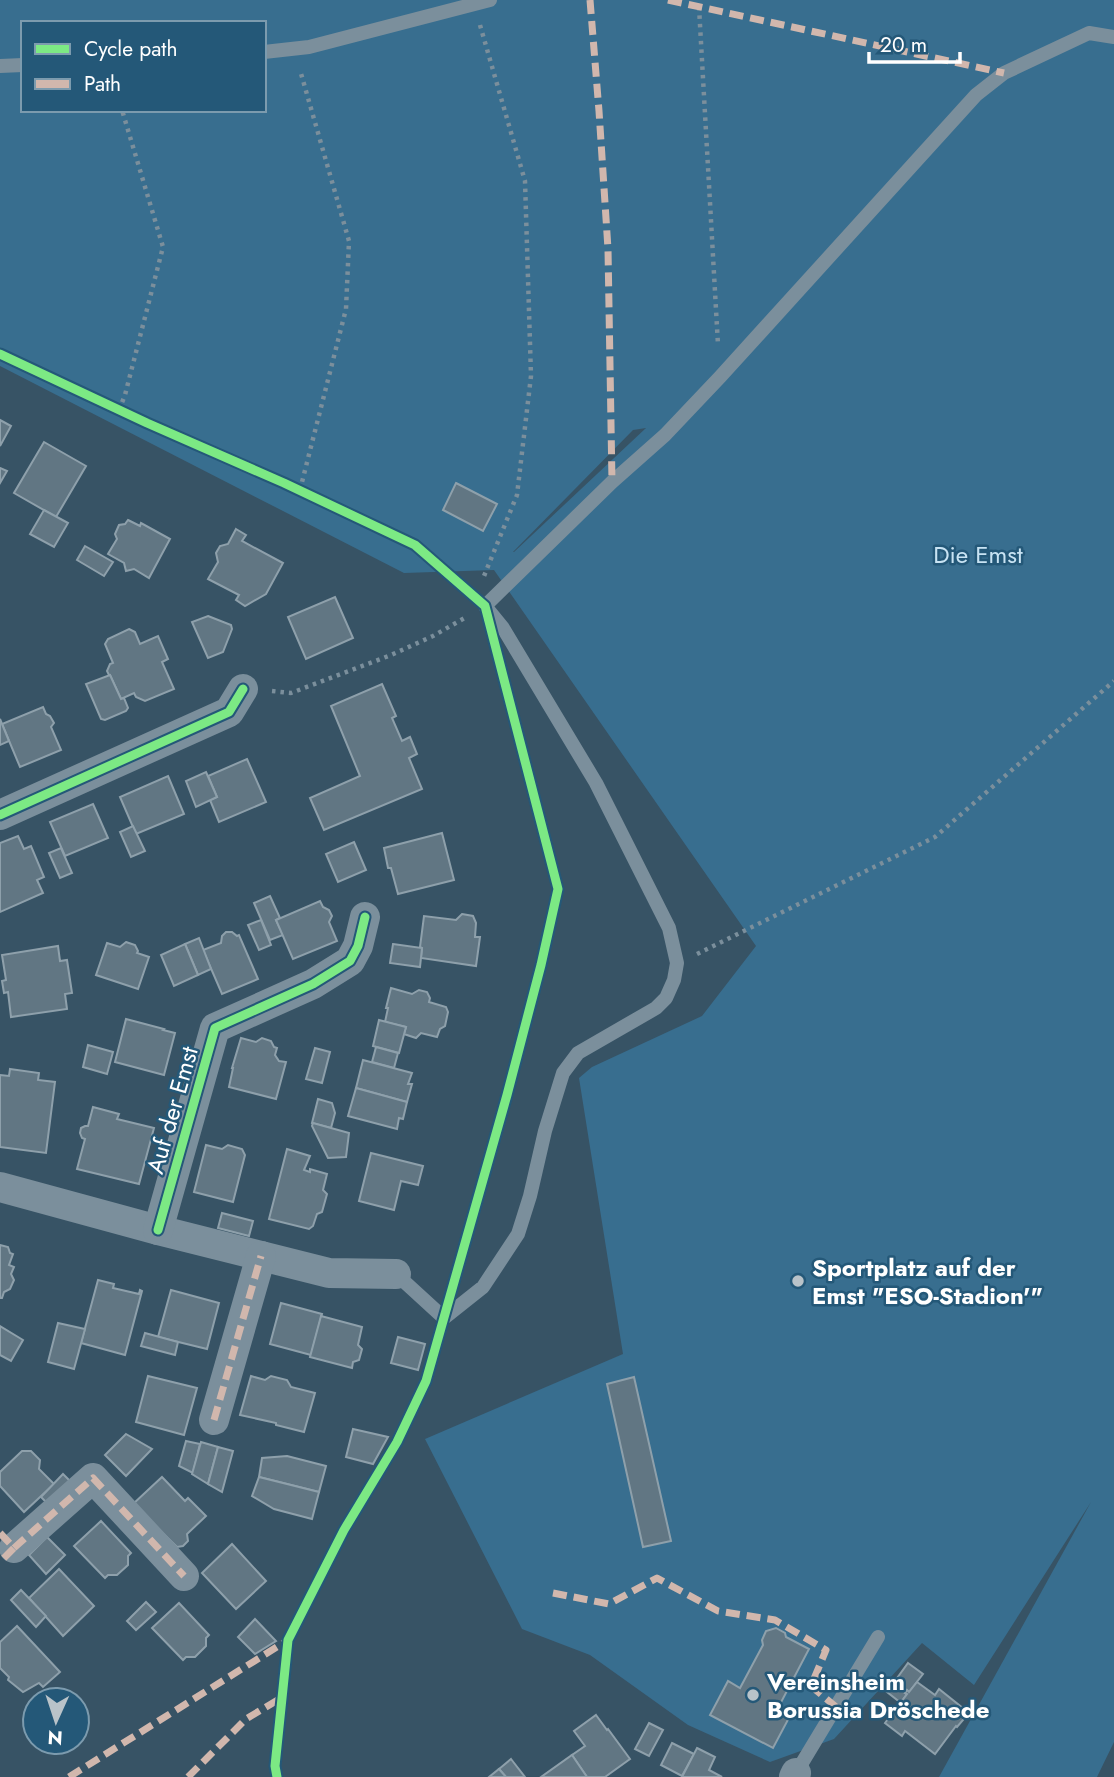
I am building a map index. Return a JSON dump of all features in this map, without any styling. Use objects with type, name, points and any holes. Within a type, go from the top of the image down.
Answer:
[{"type":"street","points":[[0,815],[229,712],[243,689]]},
{"type":"street","name":"Auf der Emst","points":[[158,1230],[215,1028],[313,984],[350,961],[358,946],[365,917]]},
{"type":"street","points":[[0,1187],[329,1273],[396,1274]]},
{"type":"street","points":[[214,1420],[261,1256]]},
{"type":"street","points":[[5,1547],[93,1478],[184,1576]]},
{"type":"lane","points":[[266,52],[309,47],[490,0]]},
{"type":"lane","points":[[396,1274],[444,1318],[483,1287],[518,1234],[563,1073],[578,1053],[656,1008],[666,998],[674,981],[677,964],[669,928],[596,783],[503,628],[485,606],[612,482],[665,435],[976,95],[1004,73],[1089,33],[1114,37]]},
{"type":"lane","points":[[0,66],[21,65]]},
{"type":"lane","points":[[795,1775],[878,1637]]},
{"type":"path","points":[[243,689],[291,693],[391,655],[433,636],[485,606],[484,573],[517,495],[531,376],[525,181],[474,4]]},
{"type":"path","points":[[699,7],[720,377]]},
{"type":"path","points":[[294,49],[349,241],[346,309],[296,488],[311,496]]},
{"type":"path","points":[[108,405],[124,412],[125,395],[163,247],[123,112]]},
{"type":"path","points":[[677,964],[935,837],[1114,681]]},
{"type":"green space","name":"Die Emst","points":[[0,0],[1114,0],[1114,1742],[1097,1777],[939,1777],[1091,1502],[974,1685],[922,1643],[834,1739],[770,1762],[688,1725],[590,1655],[522,1629],[425,1439],[623,1354],[579,1078],[592,1067],[702,1016],[756,946],[494,570],[404,573],[0,366]],"holes":[[[646,428],[514,552],[633,430]]]},
{"type":"building","points":[[0,420],[11,426],[0,446]]},
{"type":"building","points":[[44,442],[86,466],[56,517],[14,493]]},
{"type":"building","points":[[0,468],[7,471],[0,483]]},
{"type":"building","points":[[456,483],[497,504],[483,531],[443,510]]},
{"type":"building","points":[[44,510],[68,523],[54,547],[30,534]]},
{"type":"building","points":[[128,520],[140,526],[141,523],[170,539],[149,578],[134,569],[126,571],[124,563],[108,554],[117,539],[115,534],[119,525]]},
{"type":"building","points":[[236,529],[246,535],[242,541],[283,563],[266,594],[245,606],[236,600],[239,595],[208,579],[218,562],[216,553],[220,546],[228,544]]},
{"type":"building","points":[[85,546],[113,562],[104,576],[77,560]]},
{"type":"building","points":[[335,597],[353,638],[306,659],[288,617]]},
{"type":"building","points":[[208,616],[231,625],[232,629],[223,652],[208,658],[192,622]]},
{"type":"building","points":[[129,629],[135,632],[140,644],[158,636],[168,659],[162,662],[174,689],[145,701],[134,693],[121,699],[107,671],[113,663],[105,644],[108,639]]},
{"type":"building","points":[[110,675],[128,708],[105,720],[101,719],[86,684]]},
{"type":"building","points":[[382,684],[396,716],[392,718],[402,741],[410,737],[417,754],[409,758],[422,789],[324,830],[310,798],[360,776],[331,706]]},
{"type":"building","points":[[43,707],[54,723],[51,727],[61,750],[20,767],[2,724]]},
{"type":"building","points":[[0,719],[9,741],[0,745]]},
{"type":"building","points":[[247,759],[266,802],[219,822],[210,800],[217,797],[208,776]]},
{"type":"building","points":[[206,772],[217,797],[196,807],[186,781]]},
{"type":"building","points":[[168,776],[184,814],[136,834],[120,797]]},
{"type":"building","points":[[93,804],[108,838],[65,856],[50,822]]},
{"type":"building","points":[[133,826],[145,851],[131,857],[120,832]]},
{"type":"building","points":[[442,833],[454,880],[398,894],[384,848]]},
{"type":"building","points":[[18,836],[24,849],[31,846],[44,877],[37,880],[43,893],[0,912],[0,843]]},
{"type":"building","points":[[354,842],[366,870],[338,882],[326,854]]},
{"type":"building","points":[[61,848],[72,873],[60,878],[49,853]]},
{"type":"building","points":[[270,896],[280,918],[276,920],[283,935],[270,940],[254,903]]},
{"type":"building","points":[[320,901],[332,916],[329,922],[337,941],[293,959],[276,920]]},
{"type":"building","points":[[462,914],[473,916],[476,923],[475,937],[480,937],[476,966],[421,958],[424,916],[456,920]]},
{"type":"building","points":[[261,920],[271,945],[259,950],[248,925]]},
{"type":"building","points":[[226,932],[239,935],[258,979],[222,994],[203,950],[221,943]]},
{"type":"building","points":[[199,938],[211,969],[198,975],[185,944]]},
{"type":"building","points":[[126,942],[135,945],[137,953],[149,957],[138,989],[96,975],[107,943],[120,947]]},
{"type":"building","points":[[185,944],[198,975],[174,986],[161,955]]},
{"type":"building","points":[[393,944],[422,948],[420,967],[390,963]]},
{"type":"building","points":[[58,946],[60,961],[67,960],[72,993],[65,994],[67,1009],[11,1017],[8,992],[4,993],[2,981],[6,980],[2,955]]},
{"type":"building","points":[[391,988],[412,994],[419,990],[427,992],[429,1002],[446,1007],[448,1012],[445,1026],[440,1029],[437,1037],[421,1033],[416,1038],[404,1034],[406,1027],[385,1022]]},
{"type":"building","points":[[126,1019],[175,1033],[164,1075],[115,1062]]},
{"type":"building","points":[[379,1020],[406,1027],[399,1053],[373,1046]]},
{"type":"building","points":[[241,1038],[256,1042],[262,1038],[271,1041],[277,1048],[275,1055],[279,1061],[286,1062],[276,1099],[229,1087]]},
{"type":"building","points":[[88,1045],[113,1052],[107,1074],[83,1067]]},
{"type":"building","points":[[376,1047],[398,1053],[394,1068],[372,1062]]},
{"type":"building","points":[[315,1048],[330,1052],[322,1083],[306,1079]]},
{"type":"building","points":[[363,1060],[412,1073],[407,1102],[356,1088]]},
{"type":"building","points":[[10,1069],[39,1073],[38,1080],[55,1082],[46,1153],[0,1147],[0,1075],[9,1076]]},
{"type":"building","points":[[356,1088],[407,1102],[403,1119],[399,1118],[397,1129],[348,1116]]},
{"type":"building","points":[[318,1099],[332,1103],[335,1113],[331,1128],[312,1123]]},
{"type":"building","points":[[93,1107],[119,1114],[117,1119],[154,1128],[139,1184],[77,1169],[85,1139],[80,1133],[81,1128],[88,1126]]},
{"type":"building","points":[[313,1123],[349,1133],[346,1157],[328,1158],[312,1126]]},
{"type":"building","points":[[206,1145],[222,1149],[228,1145],[242,1149],[245,1155],[233,1202],[194,1192]]},
{"type":"building","points":[[287,1149],[310,1156],[304,1170],[327,1174],[323,1190],[327,1194],[322,1212],[317,1214],[313,1226],[309,1229],[269,1219]]},
{"type":"building","points":[[371,1153],[423,1166],[418,1185],[401,1181],[394,1210],[359,1201]]},
{"type":"building","points":[[222,1213],[253,1221],[249,1236],[218,1228]]},
{"type":"building","points":[[0,1245],[8,1247],[13,1254],[9,1265],[14,1267],[11,1274],[14,1280],[2,1298],[0,1298]]},
{"type":"building","points":[[98,1280],[114,1284],[113,1288],[139,1294],[140,1290],[142,1291],[125,1355],[81,1343]]},
{"type":"building","points":[[171,1290],[219,1303],[207,1349],[158,1337]]},
{"type":"building","points":[[281,1303],[322,1314],[311,1355],[270,1344]]},
{"type":"building","points":[[321,1316],[362,1327],[358,1345],[362,1349],[359,1360],[353,1362],[352,1368],[310,1357]]},
{"type":"building","points":[[58,1323],[85,1329],[74,1369],[48,1362]]},
{"type":"building","points":[[0,1326],[23,1340],[11,1361],[0,1355]]},
{"type":"building","points":[[145,1333],[178,1342],[175,1355],[141,1346]]},
{"type":"building","points":[[398,1337],[425,1344],[418,1370],[391,1363]]},
{"type":"building","points":[[148,1376],[197,1388],[184,1435],[136,1422]]},
{"type":"building","points":[[251,1376],[265,1380],[271,1376],[287,1380],[291,1387],[315,1393],[304,1432],[240,1415]]},
{"type":"building","points":[[634,1377],[671,1541],[643,1547],[607,1384]]},
{"type":"building","points":[[353,1429],[388,1437],[373,1464],[346,1457]]},
{"type":"building","points":[[126,1434],[152,1449],[126,1476],[105,1455]]},
{"type":"building","points":[[186,1441],[200,1444],[193,1473],[179,1466]]},
{"type":"building","points":[[201,1442],[218,1447],[208,1484],[192,1474]]},
{"type":"building","points":[[218,1447],[233,1451],[222,1492],[208,1484]]},
{"type":"building","points":[[22,1451],[31,1451],[40,1460],[39,1469],[54,1484],[24,1512],[0,1486],[0,1472]]},
{"type":"building","points":[[287,1456],[326,1466],[319,1492],[259,1477],[262,1458]]},
{"type":"building","points":[[63,1474],[73,1484],[50,1506],[41,1497]]},
{"type":"building","points":[[162,1477],[185,1501],[188,1498],[206,1516],[187,1534],[188,1541],[183,1546],[177,1547],[133,1504]]},
{"type":"building","points":[[259,1477],[319,1492],[312,1519],[274,1509],[252,1496]]},
{"type":"building","points":[[101,1521],[131,1553],[128,1556],[128,1565],[117,1575],[108,1575],[105,1578],[74,1546]]},
{"type":"building","points":[[47,1537],[65,1555],[46,1574],[29,1555]]},
{"type":"building","points":[[232,1544],[266,1581],[236,1609],[202,1573]]},
{"type":"building","points":[[59,1569],[94,1606],[63,1636],[29,1598]]},
{"type":"building","points":[[21,1590],[46,1616],[36,1627],[11,1600]]},
{"type":"building","points":[[146,1602],[156,1612],[136,1630],[127,1621]]},
{"type":"building","points":[[179,1603],[209,1635],[206,1638],[206,1646],[195,1657],[186,1657],[183,1660],[152,1628]]},
{"type":"building","points":[[255,1619],[276,1641],[255,1654],[238,1637]]},
{"type":"building","points":[[17,1626],[60,1672],[44,1686],[39,1683],[21,1686],[21,1690],[8,1680],[9,1677],[0,1668],[0,1642]]},
{"type":"building","name":"Vereinsheim Borussia Dröschede","points":[[776,1628],[785,1633],[786,1637],[809,1649],[778,1708],[791,1714],[773,1748],[710,1715],[728,1681],[740,1688],[763,1645],[766,1631]]},
{"type":"building","points":[[908,1663],[923,1674],[909,1692],[907,1690],[901,1703],[887,1692]]},
{"type":"building","points":[[917,1682],[935,1695],[939,1689],[969,1713],[935,1754],[905,1731],[902,1736],[885,1723],[907,1694],[907,1690],[909,1692]]},
{"type":"building","points":[[596,1715],[630,1759],[605,1777],[587,1777],[572,1755],[585,1746],[574,1731]]},
{"type":"building","points":[[649,1723],[663,1730],[649,1756],[635,1749]]},
{"type":"building","points":[[672,1743],[694,1754],[682,1776],[661,1765]]},
{"type":"building","points":[[697,1748],[715,1757],[709,1770],[722,1777],[682,1777]]},
{"type":"building","points":[[572,1755],[587,1777],[541,1777]]},
{"type":"building","points":[[511,1759],[525,1777],[506,1777],[499,1769]]},
{"type":"building","points":[[499,1769],[506,1777],[489,1777]]},
{"type":"marked path","points":[[590,0],[608,249],[612,482]]},
{"type":"marked path","points":[[668,0],[1004,73]]},
{"type":"marked path","points":[[214,1420],[261,1256]]},
{"type":"marked path","points":[[14,1548],[93,1478],[184,1576]]},
{"type":"marked path","points":[[0,1533],[14,1548],[0,1562]]},
{"type":"marked path","points":[[553,1593],[609,1604],[657,1578],[718,1611],[775,1620],[826,1650],[811,1686],[836,1707]]},
{"type":"marked path","points":[[69,1777],[288,1640]]},
{"type":"marked path","points":[[188,1777],[246,1719],[281,1698]]},
{"type":"cycle path","points":[[0,354],[415,545],[485,606],[558,889],[507,1095],[426,1381],[397,1442],[344,1530],[288,1640],[275,1766],[277,1777]]},
{"type":"cycle path","points":[[0,815],[229,712],[243,689]]},
{"type":"cycle path","points":[[158,1230],[215,1028],[313,984],[350,961],[358,946],[365,917]]},
{"type":"place","name":"Sportplatz auf der Emst \"ESO-Stadion'\"","points":[[798,1281]]},
{"type":"place","name":"Vereinsheim Borussia Dröschede","points":[[753,1695]]}]
